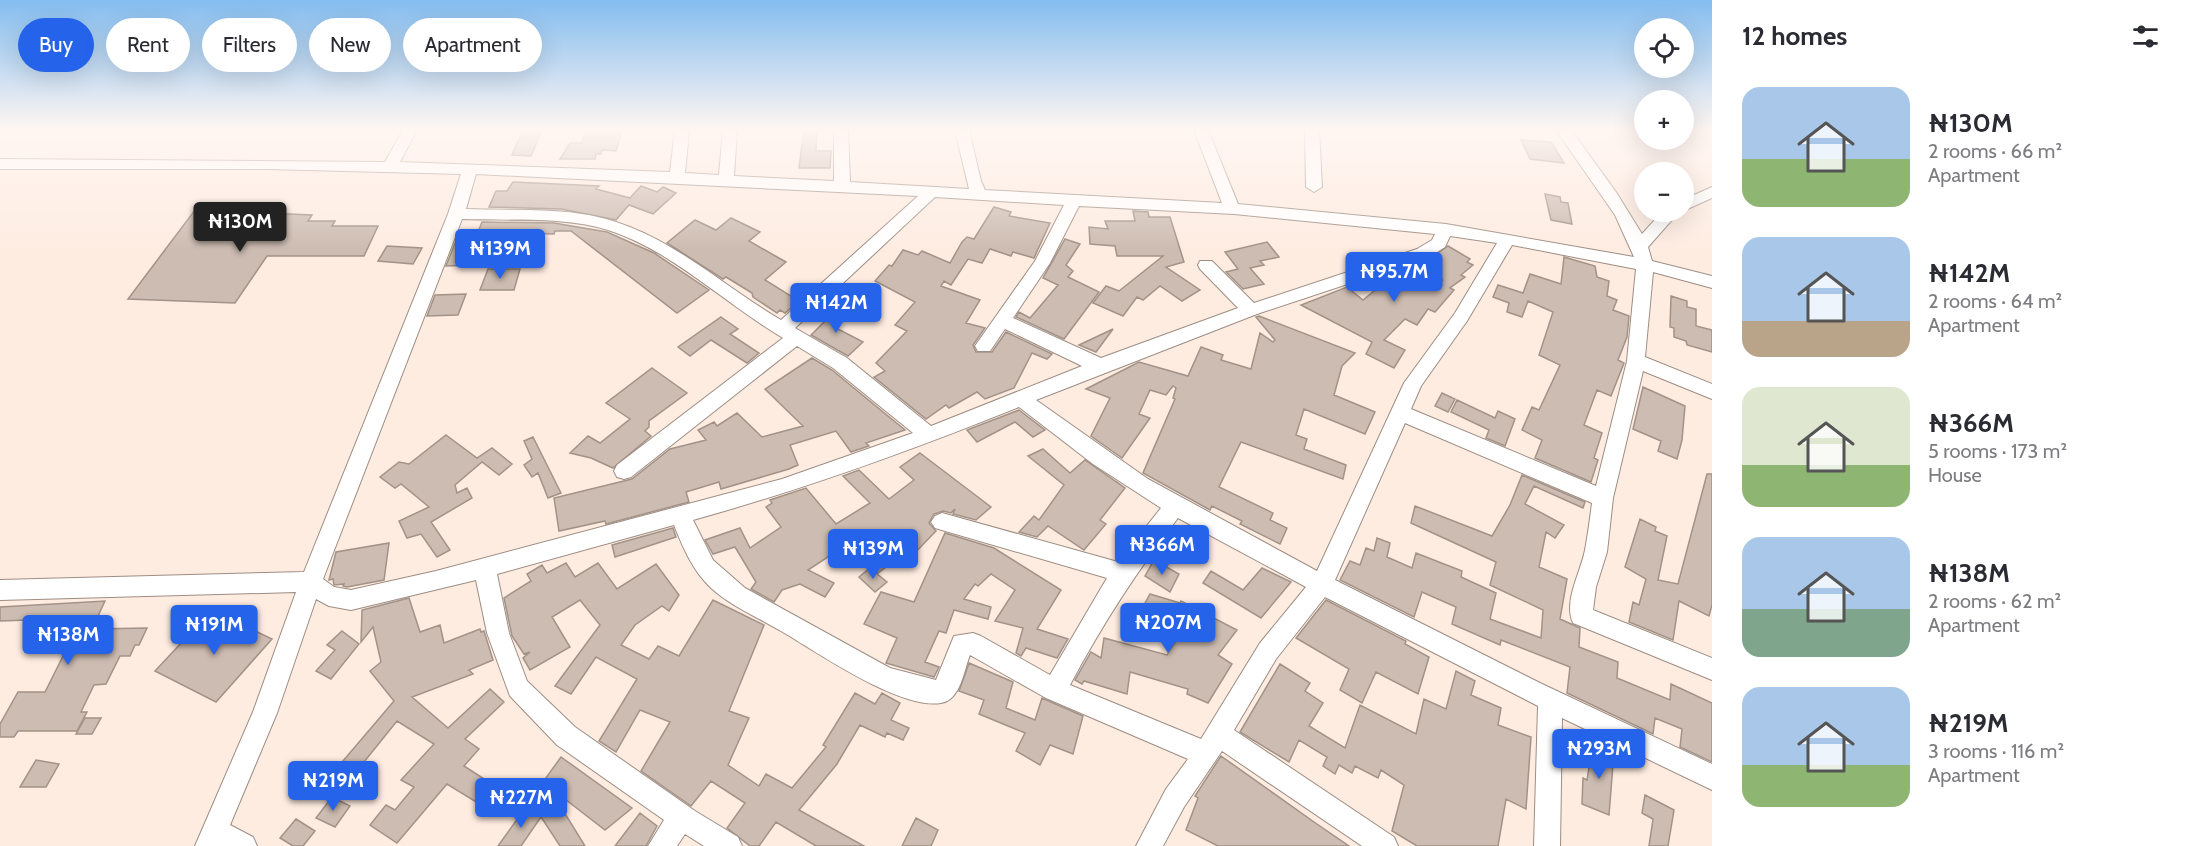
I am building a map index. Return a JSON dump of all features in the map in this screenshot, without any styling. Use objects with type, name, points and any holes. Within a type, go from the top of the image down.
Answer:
[{"type":"street","points":[[463,169],[979,193],[1074,201],[1232,209],[1446,229],[1642,255],[1712,282]]},
{"type":"street","points":[[677,178],[678,169]]},
{"type":"street","points":[[726,181],[727,169]]},
{"type":"street","points":[[842,169],[842,186]]},
{"type":"street","points":[[971,169],[972,181],[979,193]]},
{"type":"street","points":[[1217,169],[1232,209]]},
{"type":"street","points":[[1313,169],[1314,187]]},
{"type":"street","points":[[1591,169],[1618,208],[1642,255],[1636,361],[1603,498],[1596,552],[1585,587],[1581,616],[1712,669]]},
{"type":"street","points":[[244,846],[211,838],[265,713],[311,582],[456,214],[470,170]]},
{"type":"street","points":[[624,471],[667,435],[717,401],[790,333],[932,191]]},
{"type":"street","points":[[1694,201],[1712,192]]},
{"type":"street","points":[[984,346],[1042,263],[1074,201]]},
{"type":"street","points":[[456,214],[560,217],[610,225],[644,238],[840,363],[929,435]]},
{"type":"street","points":[[1642,255],[1664,222]]},
{"type":"street","points":[[0,590],[311,582],[329,596],[351,600],[485,568],[680,513],[783,487],[929,435],[1100,366],[1251,310],[1424,253],[1439,243],[1446,229]]},
{"type":"street","points":[[1149,846],[1175,798],[1212,744],[1268,651],[1322,585],[1389,441],[1399,412],[1413,383],[1461,317],[1508,239]]},
{"type":"street","points":[[1206,265],[1251,310]]},
{"type":"street","points":[[1002,320],[1100,366]]},
{"type":"street","points":[[1636,361],[1712,392]]},
{"type":"street","points":[[1021,398],[1059,430],[1128,479],[1174,507],[1550,702],[1712,777]]},
{"type":"street","points":[[1399,412],[1603,498]]},
{"type":"street","points":[[1054,690],[1095,616],[1174,507]]},
{"type":"street","points":[[680,513],[696,554],[713,576],[747,601],[871,672],[930,692],[940,692],[948,684],[962,644],[973,644],[1054,690],[1212,744],[1385,846]]},
{"type":"street","points":[[942,522],[1124,573]]},
{"type":"street","points":[[485,568],[498,633],[518,688],[566,736],[729,846]]},
{"type":"street","points":[[1547,846],[1550,702]]},
{"type":"street","points":[[661,846],[682,816]]},
{"type":"building","points":[[513,182],[599,186],[596,189],[630,198],[641,186],[657,192],[663,187],[676,193],[653,214],[629,205],[616,220],[561,209],[489,207],[496,191],[507,191]]},
{"type":"building","points":[[1545,194],[1560,197],[1561,202],[1568,203],[1572,224],[1551,220]]},
{"type":"building","points":[[994,207],[1011,212],[1009,216],[1050,223],[1034,258],[1013,252],[1011,256],[990,249],[982,263],[968,259],[951,285],[944,281],[941,286],[980,300],[966,323],[985,328],[973,345],[976,352],[992,352],[1006,332],[1052,354],[1047,359],[1032,353],[1014,388],[985,399],[977,392],[949,408],[946,405],[926,419],[874,377],[885,371],[876,363],[907,331],[895,325],[915,302],[875,281],[889,265],[892,266],[903,250],[918,255],[922,251],[950,263],[967,237],[974,239]]},
{"type":"building","points":[[195,210],[312,215],[308,221],[335,221],[332,226],[378,226],[364,256],[267,256],[235,303],[128,299]]},
{"type":"building","points":[[1133,211],[1148,212],[1149,217],[1170,217],[1184,262],[1166,267],[1200,290],[1182,301],[1160,286],[1143,300],[1137,297],[1123,316],[1093,303],[1106,286],[1119,291],[1163,256],[1117,256],[1115,246],[1090,244],[1089,227],[1108,229],[1105,221],[1135,221]]},
{"type":"building","points":[[731,218],[760,232],[749,241],[786,262],[765,280],[799,301],[785,313],[780,310],[777,313],[753,297],[752,293],[726,277],[723,279],[667,243],[695,220],[716,230]]},
{"type":"building","points":[[482,222],[554,223],[607,232],[654,253],[709,290],[677,313],[571,231],[555,231],[554,234],[478,232]]},
{"type":"building","points":[[457,238],[486,238],[476,265],[446,266]]},
{"type":"building","points":[[1065,239],[1080,244],[1066,265],[1073,271],[1068,277],[1099,292],[1064,339],[1016,317],[1019,312],[1030,318],[1058,285],[1043,278]]},
{"type":"building","points":[[1267,242],[1279,257],[1260,261],[1264,265],[1250,268],[1264,284],[1243,289],[1226,272],[1238,269],[1225,252]]},
{"type":"building","points":[[387,246],[422,248],[413,264],[378,261]]},
{"type":"building","points":[[1448,246],[1470,259],[1467,262],[1473,265],[1461,275],[1465,277],[1450,288],[1454,290],[1435,312],[1428,309],[1417,325],[1405,319],[1384,340],[1405,350],[1394,368],[1366,354],[1372,342],[1301,305],[1347,287],[1363,300],[1402,268],[1417,263],[1443,281],[1430,259]]},
{"type":"building","points":[[1564,257],[1595,266],[1597,277],[1609,281],[1607,296],[1617,300],[1613,310],[1629,316],[1627,337],[1618,360],[1624,363],[1611,396],[1597,390],[1584,425],[1602,433],[1594,458],[1598,460],[1591,482],[1535,458],[1542,440],[1522,430],[1532,407],[1539,410],[1560,365],[1539,355],[1553,312],[1528,301],[1522,317],[1507,312],[1509,303],[1493,297],[1498,285],[1523,293],[1530,274],[1561,284]]},
{"type":"building","points":[[488,269],[520,269],[514,290],[480,290]]},
{"type":"building","points":[[466,294],[458,315],[427,316],[435,295]]},
{"type":"building","points":[[1671,296],[1687,301],[1687,307],[1696,309],[1696,326],[1712,330],[1712,352],[1687,345],[1686,341],[1674,337],[1674,328],[1670,327]]},
{"type":"building","points":[[828,309],[846,318],[836,328],[863,342],[848,356],[811,335],[824,322],[818,318]]},
{"type":"building","points":[[1259,316],[1355,353],[1342,366],[1334,395],[1375,412],[1365,434],[1304,409],[1296,435],[1307,439],[1304,449],[1346,465],[1343,479],[1241,442],[1219,487],[1273,513],[1270,520],[1287,528],[1280,544],[1240,524],[1242,521],[1212,506],[1210,510],[1143,473],[1175,399],[1173,398],[1176,388],[1173,386],[1166,395],[1150,390],[1139,414],[1150,418],[1122,458],[1091,436],[1110,398],[1086,389],[1139,362],[1188,376],[1201,347],[1223,355],[1221,360],[1251,369],[1260,333],[1273,342],[1275,340],[1256,317]]},
{"type":"building","points":[[721,317],[738,329],[730,334],[759,353],[747,363],[711,340],[690,356],[678,347]]},
{"type":"building","points":[[1113,329],[1096,352],[1079,345]]},
{"type":"building","points":[[812,358],[832,370],[905,430],[866,443],[869,446],[851,452],[836,431],[790,445],[798,465],[789,469],[721,489],[719,482],[686,492],[689,502],[606,524],[605,521],[559,531],[554,498],[632,479],[670,449],[706,440],[698,430],[714,422],[717,426],[737,413],[762,437],[803,426],[765,389]]},
{"type":"building","points":[[652,368],[687,393],[649,421],[649,427],[645,431],[651,436],[613,468],[591,458],[570,453],[588,436],[600,443],[630,419],[606,403]]},
{"type":"building","points":[[1643,387],[1685,406],[1682,440],[1677,459],[1658,451],[1661,441],[1633,429]]},
{"type":"building","points":[[1442,393],[1455,399],[1448,412],[1435,406]]},
{"type":"building","points":[[1457,400],[1495,418],[1498,411],[1515,419],[1505,446],[1486,438],[1489,430],[1451,412]]},
{"type":"building","points":[[1019,410],[1045,430],[1033,437],[1015,422],[977,442],[967,430]]},
{"type":"building","points":[[446,435],[477,458],[492,448],[512,464],[499,475],[482,462],[455,485],[457,493],[467,488],[472,498],[431,522],[450,550],[437,557],[421,534],[407,538],[399,521],[429,507],[401,484],[395,488],[380,477],[399,462],[409,464]]},
{"type":"building","points":[[533,437],[561,493],[548,498],[538,473],[532,477],[524,465],[532,459],[524,441]]},
{"type":"building","points":[[1043,449],[1070,473],[1085,460],[1125,488],[1100,520],[1106,524],[1084,550],[1048,526],[1037,537],[1019,532],[1034,516],[1039,520],[1064,485],[1028,456]]},
{"type":"building","points":[[920,453],[991,507],[976,520],[953,514],[955,509],[951,513],[943,511],[934,514],[929,523],[936,531],[907,561],[901,556],[878,573],[849,543],[808,570],[834,583],[825,597],[800,584],[782,590],[774,602],[751,589],[756,582],[735,547],[713,554],[705,540],[740,528],[750,548],[781,527],[766,507],[772,503],[770,500],[806,488],[836,524],[870,503],[843,476],[859,470],[889,499],[914,480],[900,467]]},
{"type":"building","points":[[1707,474],[1712,474],[1712,605],[1709,616],[1679,601],[1673,640],[1629,622],[1633,602],[1639,605],[1646,579],[1625,567],[1640,519],[1656,527],[1655,531],[1667,536],[1658,580],[1678,584]]},
{"type":"building","points":[[1522,475],[1585,502],[1583,508],[1534,486],[1525,504],[1564,525],[1555,538],[1546,532],[1539,567],[1567,579],[1560,619],[1580,628],[1579,647],[1618,662],[1617,678],[1670,700],[1671,684],[1712,703],[1712,762],[1680,747],[1682,729],[1655,718],[1653,734],[1567,693],[1570,667],[1501,640],[1500,645],[1452,624],[1456,607],[1422,592],[1414,617],[1340,580],[1350,561],[1360,565],[1366,548],[1374,551],[1377,538],[1390,543],[1387,557],[1412,568],[1416,553],[1462,571],[1461,577],[1496,593],[1490,619],[1541,638],[1543,610],[1490,585],[1496,562],[1411,523],[1415,506],[1492,536],[1510,505]]},
{"type":"building","points":[[673,528],[676,537],[615,557],[612,545]]},
{"type":"building","points":[[945,533],[994,548],[1061,590],[1037,629],[1068,639],[1057,658],[1026,648],[1021,656],[1016,653],[1023,628],[995,621],[1015,590],[991,574],[978,586],[975,584],[964,599],[991,607],[988,619],[954,610],[946,633],[939,631],[925,662],[939,667],[934,677],[886,663],[897,638],[864,624],[881,592],[914,602]]},
{"type":"building","points":[[389,543],[384,580],[347,587],[343,586],[344,584],[334,585],[333,579],[329,580],[336,552]]},
{"type":"building","points":[[1160,546],[1170,551],[1163,564],[1151,558]]},
{"type":"building","points":[[1154,560],[1179,574],[1170,592],[1145,576]]},
{"type":"building","points":[[566,563],[575,577],[598,563],[617,589],[656,564],[679,595],[669,611],[662,606],[635,625],[621,645],[649,659],[658,646],[679,656],[713,600],[764,625],[729,711],[749,718],[728,765],[759,786],[766,774],[792,788],[826,747],[823,745],[855,693],[875,704],[882,693],[900,703],[891,720],[909,728],[903,740],[887,733],[885,737],[860,725],[837,764],[799,810],[864,846],[816,846],[776,822],[759,846],[750,846],[727,828],[745,803],[711,781],[691,806],[641,771],[670,722],[640,710],[616,752],[599,741],[637,679],[596,657],[571,694],[555,686],[600,625],[580,600],[552,617],[570,647],[530,670],[523,658],[530,652],[524,654],[512,636],[504,598],[531,581],[527,574],[542,565],[547,573]]},
{"type":"building","points":[[870,568],[887,582],[875,592],[859,577]]},
{"type":"building","points":[[1262,568],[1291,582],[1261,618],[1203,583],[1211,571],[1243,590]]},
{"type":"building","points":[[1150,594],[1180,603],[1181,601],[1237,630],[1218,655],[1232,664],[1208,703],[1187,694],[1188,689],[1130,672],[1127,694],[1084,681],[1082,684],[1075,680],[1091,652],[1101,658],[1104,638],[1167,655],[1183,630],[1143,607]]},
{"type":"building","points":[[409,598],[420,632],[440,625],[444,643],[480,629],[481,632],[484,631],[493,660],[469,670],[473,674],[412,697],[448,728],[490,689],[504,702],[465,739],[479,749],[464,766],[495,786],[481,805],[447,784],[397,843],[370,825],[386,805],[395,810],[414,787],[401,780],[434,744],[397,721],[335,798],[320,788],[394,701],[370,671],[381,662],[373,627],[361,642],[362,610]]},
{"type":"building","points":[[1326,600],[1406,641],[1405,644],[1429,657],[1418,694],[1376,672],[1362,703],[1340,690],[1349,669],[1296,638]]},
{"type":"building","points":[[105,601],[92,629],[147,628],[139,645],[135,645],[130,656],[120,656],[106,684],[94,685],[81,712],[87,712],[77,731],[18,731],[14,737],[0,737],[0,724],[18,692],[45,692],[70,642],[44,643],[56,619],[0,621],[0,607]]},
{"type":"building","points":[[212,610],[272,639],[216,702],[155,671]]},
{"type":"building","points":[[342,631],[359,644],[331,679],[316,671],[335,650],[327,645]]},
{"type":"building","points":[[969,663],[1013,682],[1006,708],[1035,720],[1042,698],[1083,716],[1073,754],[1050,745],[1040,765],[1016,751],[1025,733],[979,714],[984,700],[959,691]]},
{"type":"building","points":[[1280,664],[1310,683],[1305,691],[1323,703],[1309,726],[1345,748],[1360,705],[1416,734],[1424,699],[1446,709],[1456,671],[1475,681],[1471,695],[1501,708],[1498,725],[1531,737],[1526,809],[1506,799],[1498,846],[1417,846],[1392,831],[1404,785],[1381,770],[1378,778],[1355,766],[1352,773],[1339,765],[1335,774],[1323,766],[1327,757],[1299,740],[1289,762],[1240,732]]},
{"type":"building","points":[[85,718],[101,718],[92,734],[76,734]]},
{"type":"building","points":[[1593,742],[1614,752],[1609,815],[1582,804],[1583,778],[1587,780]]},
{"type":"building","points":[[1221,756],[1349,846],[1218,846],[1186,830],[1198,798],[1195,796]]},
{"type":"building","points":[[561,757],[632,808],[605,830],[548,786],[585,846],[560,846],[530,800]]},
{"type":"building","points":[[36,760],[59,764],[46,787],[20,787]]},
{"type":"building","points":[[1645,795],[1674,810],[1668,846],[1649,846],[1653,819],[1642,813]]},
{"type":"building","points":[[332,797],[350,806],[335,827],[316,818]]},
{"type":"building","points":[[526,807],[541,817],[521,846],[498,846]]},
{"type":"building","points":[[640,813],[657,826],[646,846],[615,846]]},
{"type":"building","points":[[916,818],[938,830],[931,846],[902,846]]},
{"type":"building","points":[[296,819],[315,831],[303,846],[293,846],[280,838]]}]
